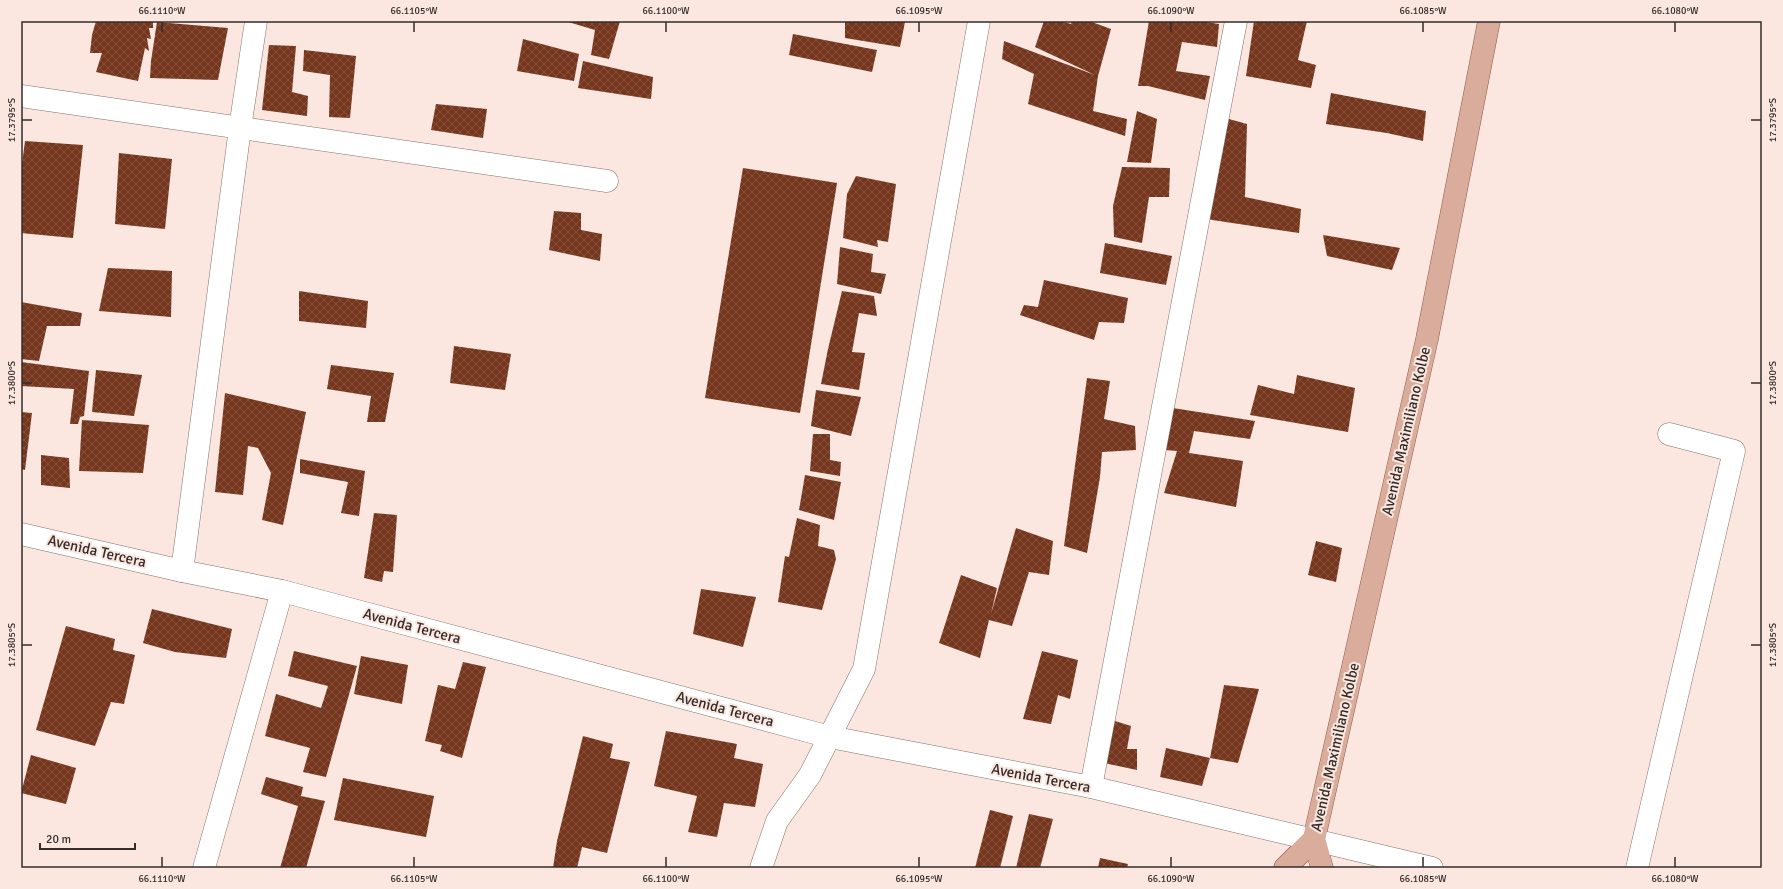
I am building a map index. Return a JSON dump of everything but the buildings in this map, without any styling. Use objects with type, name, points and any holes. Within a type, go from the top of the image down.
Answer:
[{"type":"main road","name":"Avenida Maximiliano Kolbe","points":[[1322,868],[1314,839],[1427,339],[1489,21]]},
{"type":"main road","name":"Avenida Maximiliano Kolbe","points":[[1284,868],[1314,839]]},
{"type":"street","points":[[182,571],[240,128],[256,21]]},
{"type":"street","points":[[761,868],[777,821],[810,775],[864,669],[979,21]]},
{"type":"street","points":[[1091,787],[1236,21]]},
{"type":"street","points":[[21,96],[607,181]]},
{"type":"street","points":[[1637,868],[1734,451],[1669,434]]},
{"type":"street","name":"Avenida Tercera","points":[[21,534],[182,571],[282,591],[830,737],[1091,787],[1432,868]]},
{"type":"street","points":[[204,868],[282,591]]}]
